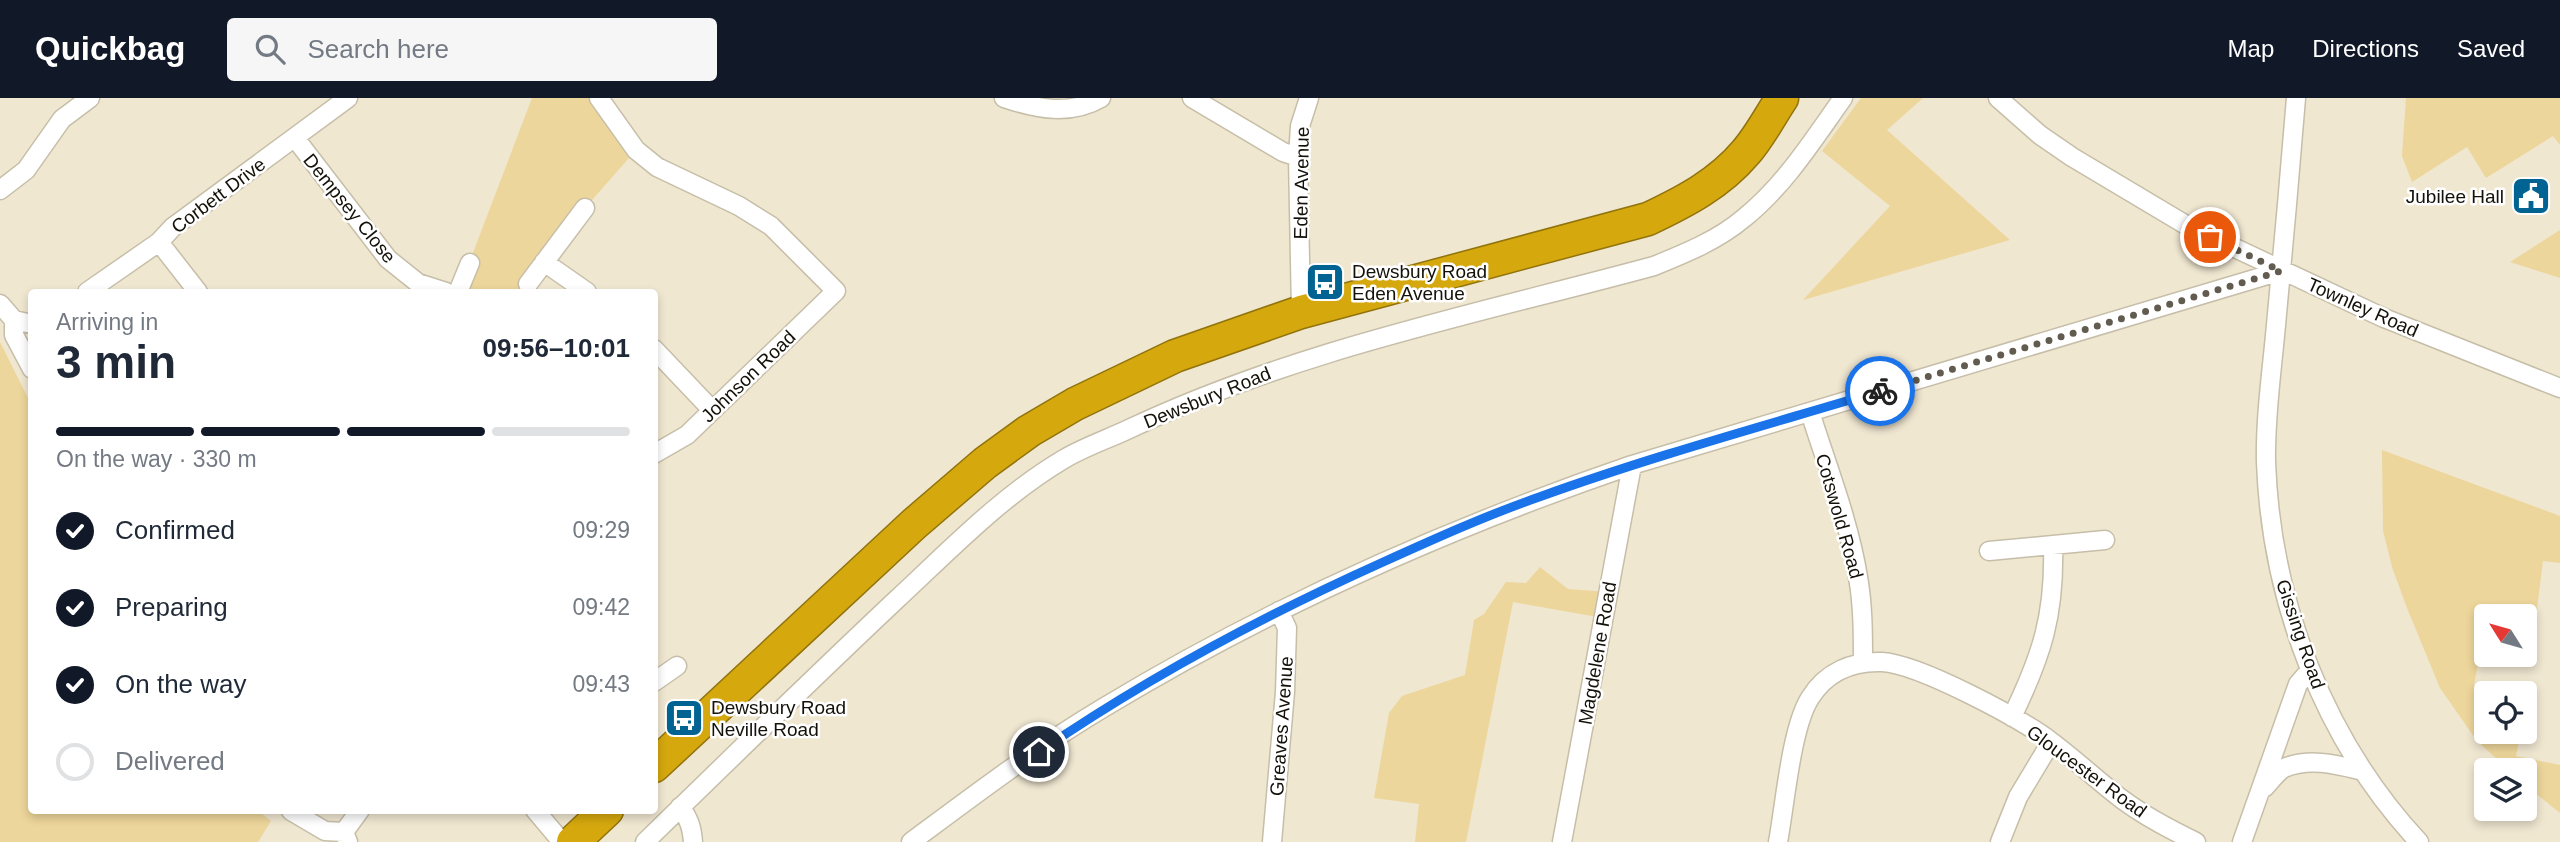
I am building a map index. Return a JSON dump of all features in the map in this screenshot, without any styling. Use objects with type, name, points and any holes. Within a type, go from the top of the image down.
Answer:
[{"type":"highway","points":[[658,762],[914,524],[985,463],[1029,431],[1075,404],[1175,356],[1301,312],[1648,219],[1691,199],[1719,178],[1746,152],[1782,98]]},
{"type":"street","points":[[0,190],[26,170],[62,120],[90,98]]},
{"type":"street","name":"Corbett Drive","points":[[91,289],[159,242],[173,227],[348,98]]},
{"type":"street","name":"Johnson Road","points":[[599,98],[636,150],[657,166],[739,206],[771,226],[836,291],[687,435],[658,452]]},
{"type":"street","points":[[1004,98],[1045,110],[1065,110],[1088,106],[1101,98]]},
{"type":"street","points":[[1192,98],[1283,152],[1298,157]]},
{"type":"street","name":"Eden Avenue","points":[[1301,312],[1298,157],[1300,126],[1308,98]]},
{"type":"street","name":"Dewsbury Road","points":[[645,842],[986,515],[1066,458],[1164,412],[1263,374],[1393,334],[1654,266],[1686,253],[1744,219],[1771,194],[1843,98]]},
{"type":"street","name":"Townley Road","points":[[1998,98],[2040,135],[2072,157],[2186,225],[2384,318],[2560,388]]},
{"type":"street","name":"Gissing Road","points":[[2295,98],[2266,460],[2272,530],[2284,591],[2310,670],[2363,771],[2383,800],[2420,842]]},
{"type":"street","name":"Dempsey Close","points":[[295,138],[388,259],[418,283],[437,289]]},
{"type":"street","points":[[527,284],[585,208]]},
{"type":"street","points":[[159,242],[196,289]]},
{"type":"street","points":[[544,262],[583,289]]},
{"type":"street","points":[[459,289],[470,263]]},
{"type":"street","points":[[922,839],[1100,710],[1209,646],[1452,531],[1540,496],[1632,465],[2281,271]]},
{"type":"street","points":[[0,304],[23,322],[14,335],[28,361]]},
{"type":"street","points":[[658,353],[712,410]]},
{"type":"street","name":"Cotswold Road","points":[[1810,412],[1858,576],[1863,613],[1863,663]]},
{"type":"street","name":"Magdelene Road","points":[[1562,842],[1632,465]]},
{"type":"street","points":[[1989,551],[2105,540]]},
{"type":"street","points":[[2012,718],[2041,652],[2051,601],[2053,545]]},
{"type":"street","name":"Greaves Avenue","points":[[1272,842],[1285,692],[1287,628],[1279,611]]},
{"type":"street","name":"Gloucester Road","points":[[1777,842],[1797,732],[1808,701],[1818,686],[1832,674],[1863,663],[1885,662],[1978,699],[2012,718],[2052,742],[2123,800],[2163,826],[2196,842]]},
{"type":"street","points":[[658,678],[677,666]]},
{"type":"street","points":[[2242,842],[2298,684],[2310,670]]},
{"type":"street","points":[[2000,842],[2018,797],[2052,742]]},
{"type":"street","points":[[2259,793],[2283,769],[2307,763],[2333,764],[2363,771]]},
{"type":"street","points":[[680,807],[693,831],[693,842]]},
{"type":"street","points":[[296,814],[325,831],[346,837],[357,814]]},
{"type":"street","points":[[538,814],[562,842]]},
{"type":"shaded area","points":[[532,98],[599,98],[636,150],[585,208],[524,289],[459,289]]},
{"type":"shaded area","points":[[1861,98],[1923,98],[1887,130],[2010,240],[1803,300],[1890,206],[1822,151]]},
{"type":"shaded area","points":[[2406,98],[2560,98],[2560,145],[2553,136],[2486,178],[2467,147],[2412,182],[2402,156]]},
{"type":"shaded area","points":[[2560,230],[2560,278],[2510,262]]},
{"type":"shaded area","points":[[0,342],[28,398],[28,814],[262,814],[271,821],[258,842],[0,842]]},
{"type":"shaded area","points":[[2382,450],[2560,516],[2560,563],[2543,561],[2538,604],[2474,604],[2474,667],[2477,667],[2474,681],[2474,737],[2440,688],[2392,567],[2383,531]]},
{"type":"shaded area","points":[[1540,567],[1568,589],[1608,592],[1603,618],[1513,602],[1466,842],[1415,842],[1419,804],[1374,798],[1389,713],[1402,696],[1465,675],[1474,620],[1484,614],[1506,582],[1526,583]]},
{"type":"shaded area","points":[[2480,744],[2518,744],[2516,756],[2526,758],[2496,758]]},
{"type":"shaded area","points":[[2537,760],[2560,765],[2560,813],[2537,795]]},
{"type":"way so far","points":[[1880,391],[2281,271],[2210,237]]},
{"type":"place","name":"Jubilee Hall","points":[[2531,196]]},
{"type":"place","name":"Dewsbury Road Eden Avenue","points":[[1325,282]]},
{"type":"place","name":"Dewsbury Road Neville Road","points":[[684,718]]},
{"type":"route","points":[[1039,752],[1100,710],[1209,646],[1352,576],[1452,531],[1540,496],[1632,465],[1880,391]]}]
